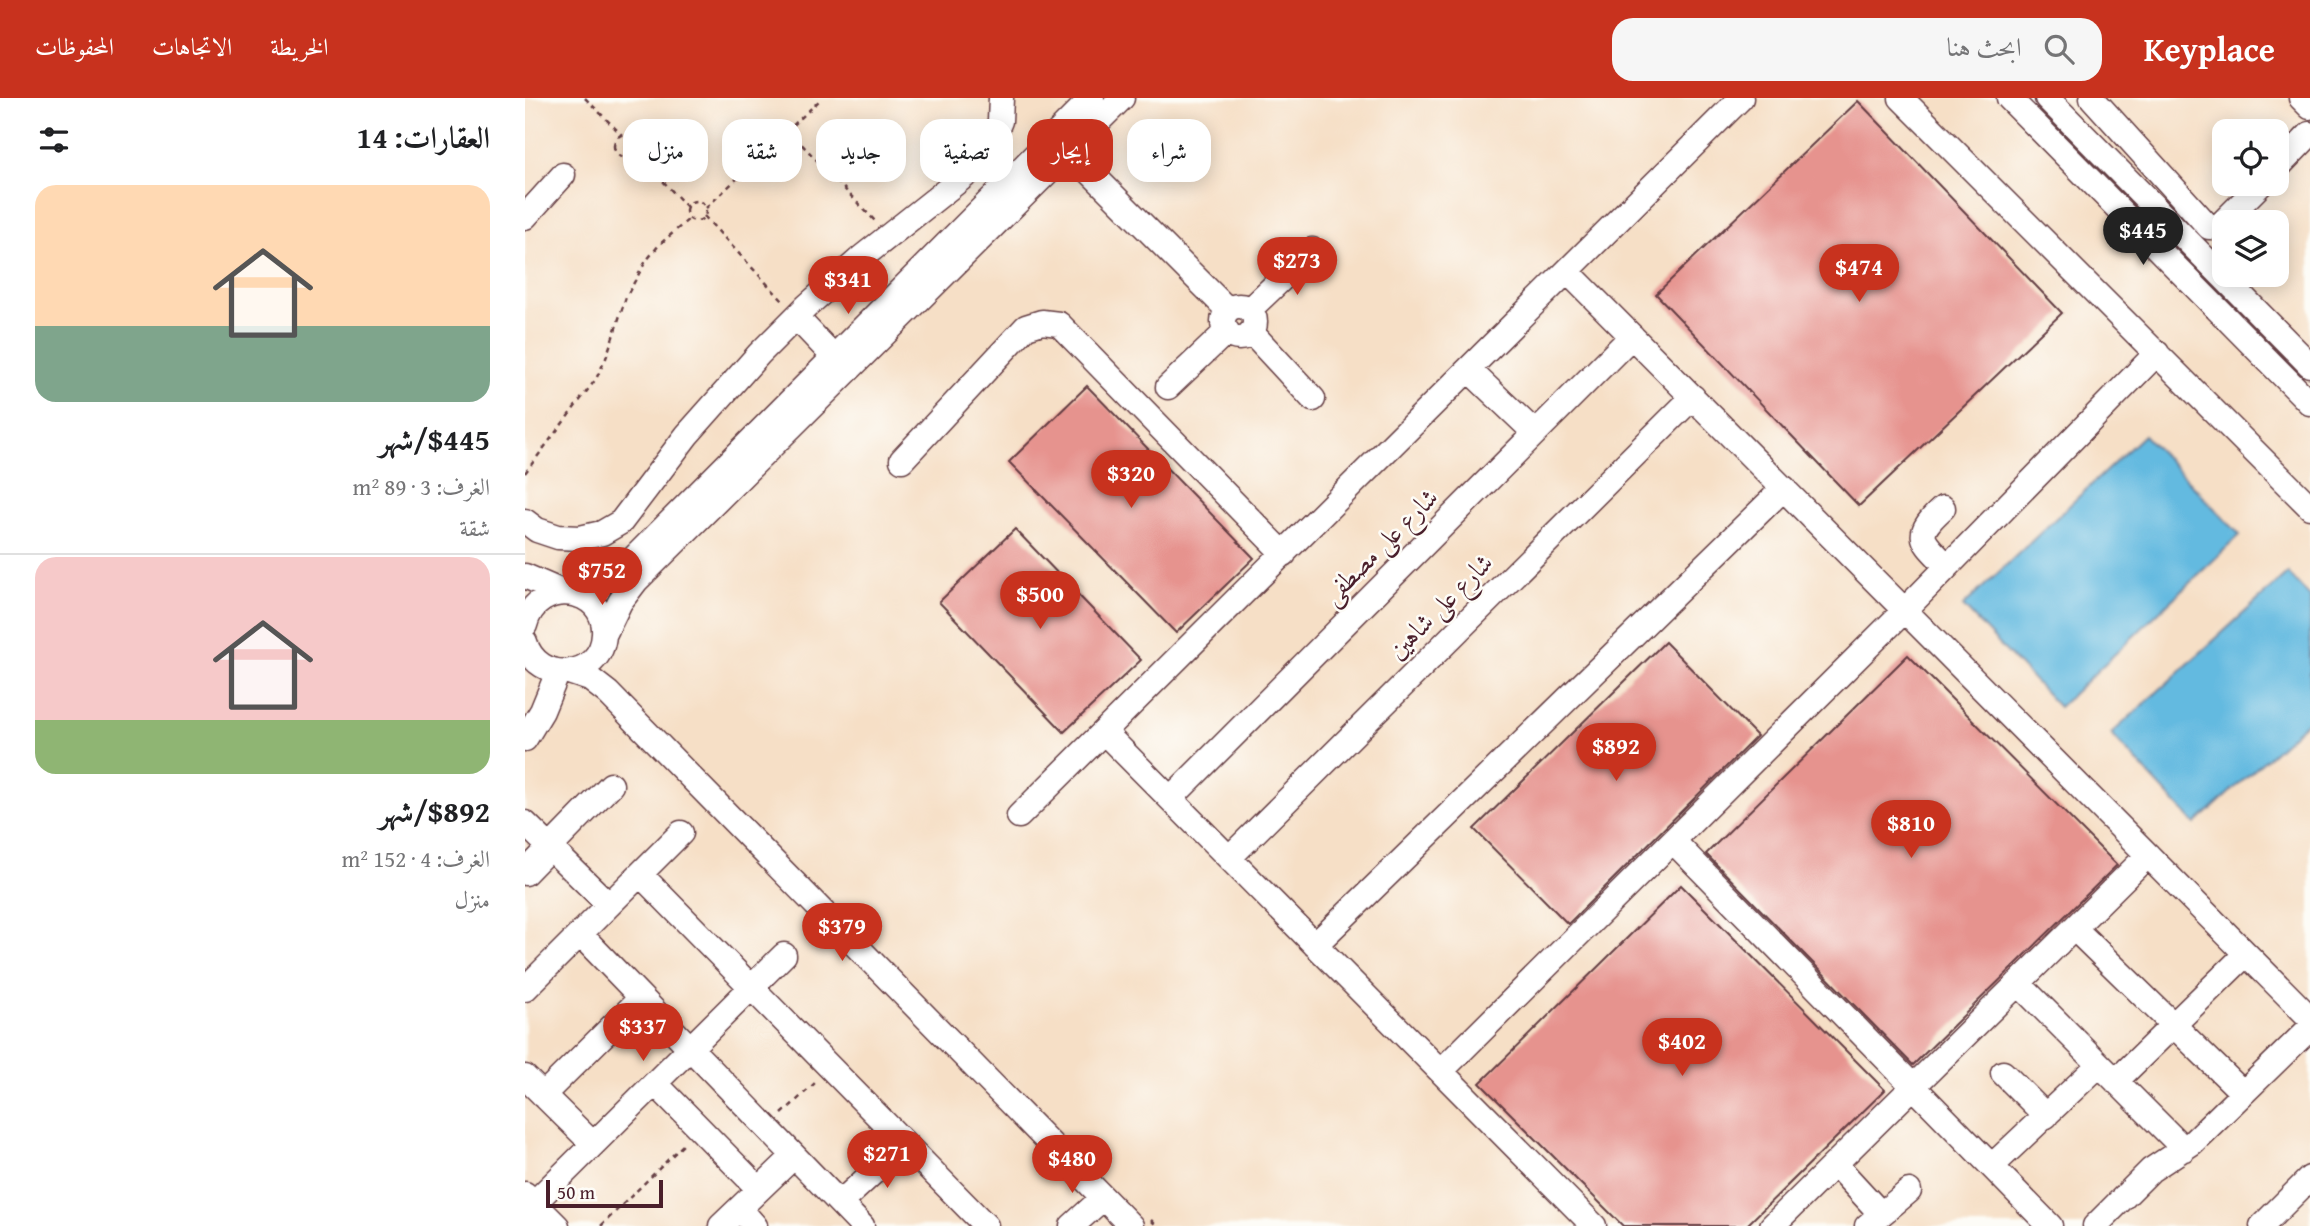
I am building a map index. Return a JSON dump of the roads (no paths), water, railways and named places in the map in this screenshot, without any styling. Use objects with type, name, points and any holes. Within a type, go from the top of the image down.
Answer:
[{"type":"street","points":[[525,521],[537,530],[558,537],[580,538],[602,533],[621,522],[704,415],[800,313],[888,236],[972,170],[989,148],[1000,121],[1001,98]]},
{"type":"street","points":[[1090,105],[1122,98]]},
{"type":"street","points":[[1019,816],[1741,98]]},
{"type":"street","points":[[1901,98],[2310,507]]},
{"type":"street","points":[[2009,98],[2310,403]]},
{"type":"street","points":[[2047,98],[2310,365]]},
{"type":"street","points":[[2092,98],[2209,228],[2218,227],[2249,196]]},
{"type":"street","points":[[2301,98],[2310,107]]},
{"type":"street","points":[[2289,156],[2310,134]]},
{"type":"street","points":[[525,217],[563,174]]},
{"type":"street","points":[[604,635],[614,613],[617,585],[634,558],[839,351],[1027,179]]},
{"type":"street","points":[[525,625],[532,608],[541,600],[617,585],[1027,182]]},
{"type":"street","points":[[1105,182],[1313,398]]},
{"type":"street","points":[[1168,387],[1312,250]]},
{"type":"street","points":[[1567,271],[2310,1018]]},
{"type":"street","points":[[800,313],[839,351]]},
{"type":"street","points":[[902,460],[1026,327],[1050,322],[1059,324],[1284,554]]},
{"type":"street","name":"شارع على مصطفى","points":[[1171,798],[1632,336]]},
{"type":"street","points":[[1441,1071],[1904,611],[2157,353]]},
{"type":"street","points":[[1469,370],[1535,433]]},
{"type":"street","name":"شارع على شاهين","points":[[1229,858],[1693,397]]},
{"type":"street","points":[[1315,944],[1784,488]]},
{"type":"street","points":[[1943,508],[1927,523],[1923,536],[1926,544],[1947,566]]},
{"type":"street","points":[[525,576],[584,597],[600,613],[604,635],[603,645],[590,664],[563,672],[525,739]]},
{"type":"street","points":[[525,642],[536,661],[590,680],[608,693],[1131,1226]]},
{"type":"street","points":[[1105,733],[1594,1226]]},
{"type":"street","points":[[525,873],[611,785]]},
{"type":"street","points":[[525,822],[609,905]]},
{"type":"street","points":[[527,984],[681,833]]},
{"type":"street","points":[[1673,841],[2050,1226]]},
{"type":"street","points":[[1772,1226],[2148,855]]},
{"type":"street","points":[[640,874],[986,1226]]},
{"type":"street","points":[[2074,928],[2243,1093]]},
{"type":"street","points":[[579,934],[862,1226]]},
{"type":"street","points":[[1992,1166],[2046,1115],[2174,1025],[2246,954]]},
{"type":"street","points":[[557,1226],[529,1211],[784,955]]},
{"type":"street","points":[[2018,984],[2184,1150]]},
{"type":"street","points":[[543,1095],[641,998]]},
{"type":"street","points":[[2095,1226],[2151,1170],[2184,1150],[2310,1028]]},
{"type":"street","points":[[2003,1073],[2046,1115]]},
{"type":"street","points":[[525,1077],[593,1144]]},
{"type":"street","points":[[655,1083],[759,1189]]},
{"type":"street","points":[[840,1203],[904,1144]]},
{"type":"street","points":[[721,1226],[747,1217],[759,1189],[794,1156]]},
{"type":"street","points":[[1835,1164],[1874,1220],[1909,1191]]},
{"type":"street","points":[[2262,1226],[2310,1178]]},
{"type":"street","points":[[1072,1226],[1103,1198]]},
{"type":"water","points":[[2144,435],[2240,535],[2059,707],[1963,606]]},
{"type":"water","points":[[2288,573],[2310,597],[2310,719],[2195,824],[2111,734]]}]
